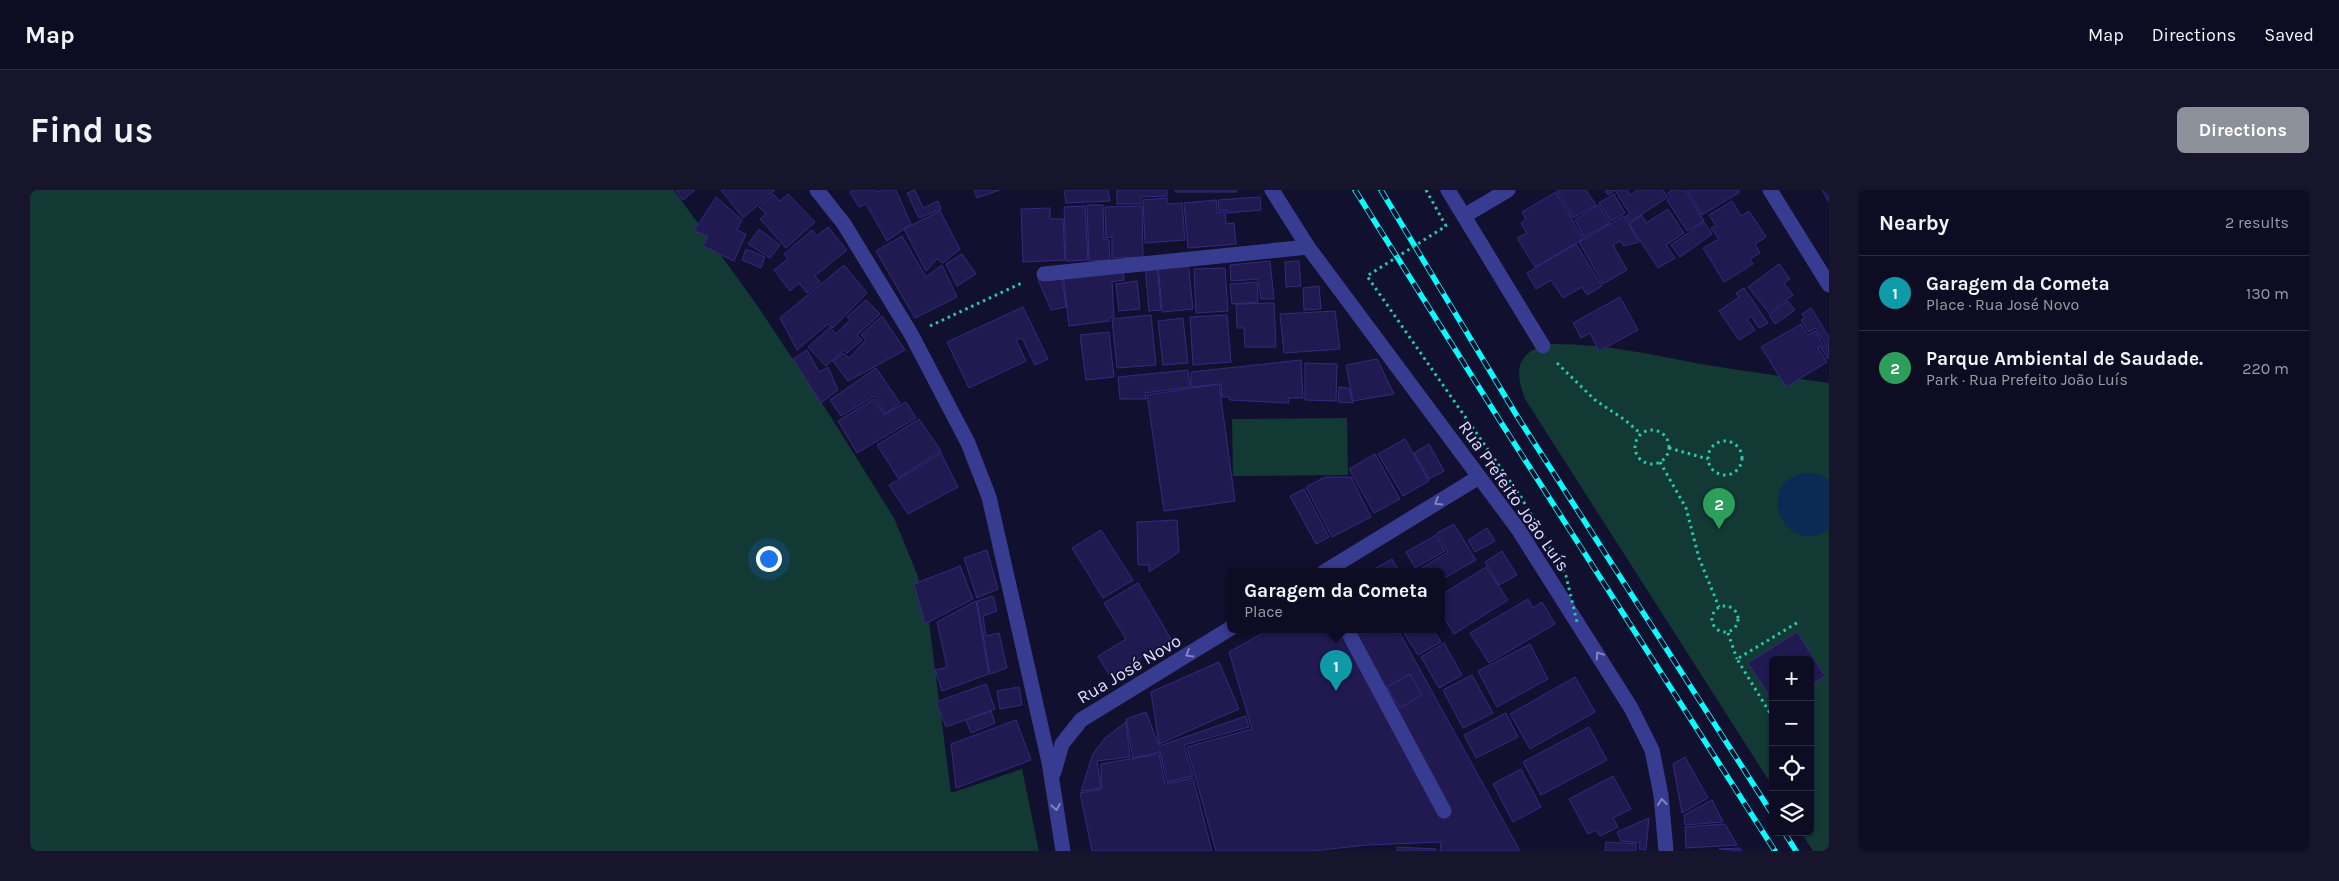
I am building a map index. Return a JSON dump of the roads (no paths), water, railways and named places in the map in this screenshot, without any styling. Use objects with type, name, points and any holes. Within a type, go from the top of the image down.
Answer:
[{"type":"street","name":"Rua José Novo","points":[[817,190],[844,224],[911,334],[968,443],[989,496],[1049,762],[1063,851]]},
{"type":"street","name":"Rua Prefeito João Luís","points":[[1272,190],[1308,247],[1518,529],[1632,708],[1652,750],[1662,796],[1666,851]]},
{"type":"street","points":[[1448,190],[1543,346]]},
{"type":"street","points":[[1464,216],[1508,190]]},
{"type":"street","points":[[1770,190],[1829,285]]},
{"type":"street","points":[[1044,274],[1308,247]]},
{"type":"street","points":[[1331,568],[1479,477]]},
{"type":"street","name":"Rua José Novo","points":[[1052,782],[1062,744],[1081,720],[1227,630]]},
{"type":"street","points":[[1349,633],[1444,811]]},
{"type":"water","points":[[1805,473],[1819,474],[1829,480],[1829,529],[1813,536],[1799,535],[1788,527],[1781,516],[1778,503],[1780,490],[1789,479]]},
{"type":"railway","points":[[1355,190],[1775,851]]},
{"type":"railway","points":[[1381,190],[1517,416],[1769,809]]},
{"type":"railway","points":[[1787,836],[1796,851]]},
{"type":"place","name":"Parque Ambiental de Saudade.","points":[[1719,529]]},
{"type":"place","name":"Garagem da Cometa","points":[[1336,691]]}]
